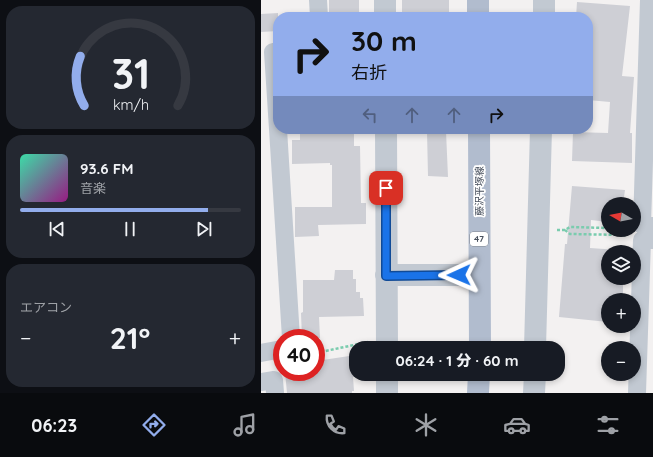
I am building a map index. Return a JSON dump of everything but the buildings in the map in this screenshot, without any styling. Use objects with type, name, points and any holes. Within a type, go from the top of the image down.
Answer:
[{"type":"main road","points":[[478,0],[479,12]]},
{"type":"main road","name":"藤沢平塚線","points":[[479,134],[480,341]]},
{"type":"main road","points":[[478,393],[479,381]]},
{"type":"street","points":[[318,0],[319,12]]},
{"type":"street","points":[[385,0],[385,12]]},
{"type":"street","points":[[543,12],[544,0]]},
{"type":"street","points":[[649,0],[643,225],[653,226]]},
{"type":"street","points":[[271,53],[273,75]]},
{"type":"street","points":[[278,134],[290,329]]},
{"type":"street","points":[[386,134],[387,341]]},
{"type":"street","points":[[535,341],[541,134]]},
{"type":"street","points":[[637,393],[642,240],[653,240]]},
{"type":"street","points":[[386,276],[479,274]]},
{"type":"street","points":[[261,353],[273,351]]},
{"type":"street","points":[[261,382],[274,380],[275,393]]},
{"type":"street","points":[[387,381],[387,393]]},
{"type":"street","points":[[534,393],[535,381]]},
{"type":"path","points":[[538,230],[565,230],[570,227],[601,228]]},
{"type":"path","points":[[565,230],[570,234],[601,235]]},
{"type":"path","points":[[325,352],[349,348]]},
{"type":"route","points":[[386,188],[386,276],[459,275]]}]
